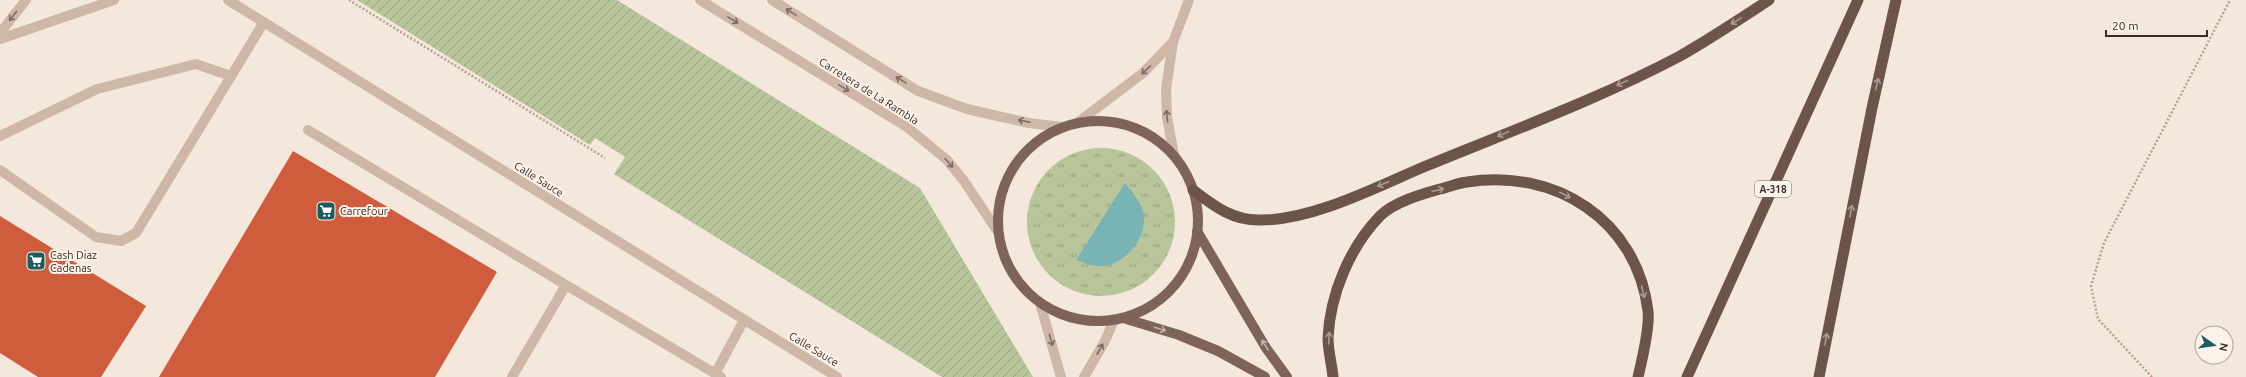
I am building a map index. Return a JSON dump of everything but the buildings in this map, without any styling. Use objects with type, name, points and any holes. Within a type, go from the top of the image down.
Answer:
[{"type":"highway","points":[[1193,190],[1217,208],[1238,217],[1260,220],[1290,217],[1337,203],[1583,101],[1680,55],[1769,0]]},
{"type":"highway","name":"A-318","points":[[1687,377],[1858,0]]},
{"type":"highway","points":[[1819,377],[1872,108],[1896,0]]},
{"type":"highway","points":[[1334,377],[1328,339],[1334,298],[1355,246],[1381,214],[1415,196],[1467,182],[1511,180],[1556,190],[1590,208],[1616,233],[1639,273],[1648,312],[1638,377]]},
{"type":"main road","points":[[1118,319],[1150,306],[1173,286],[1190,260],[1198,231],[1198,210],[1193,190],[1185,171],[1174,155],[1146,132],[1112,121],[1077,123],[1062,127],[1034,144],[1012,168],[1000,199],[998,232],[1003,253],[1012,272],[1024,289],[1040,303],[1070,316],[1088,320],[1118,319],[1179,335],[1218,351],[1265,377]]},
{"type":"main road","points":[[1198,231],[1266,348],[1287,377]]},
{"type":"street","points":[[0,33],[26,0]]},
{"type":"street","points":[[0,39],[114,0]]},
{"type":"street","name":"Calle Sauce","points":[[228,0],[837,377]]},
{"type":"street","name":"Carretera de La Rambla","points":[[700,0],[907,127],[947,160],[964,181],[998,232]]},
{"type":"street","points":[[772,0],[918,90],[967,109],[1029,123],[1062,127]]},
{"type":"street","points":[[1174,155],[1167,117],[1166,89],[1173,42],[1190,0]]},
{"type":"street","points":[[0,170],[96,237],[121,241],[136,233],[264,22]]},
{"type":"street","points":[[1077,123],[1143,73],[1173,42]]},
{"type":"street","points":[[0,136],[103,87],[196,64],[231,76]]},
{"type":"street","points":[[308,130],[718,375],[744,320]]},
{"type":"street","points":[[512,377],[566,285]]},
{"type":"street","points":[[1040,303],[1061,377]]},
{"type":"street","points":[[1084,377],[1118,319]]},
{"type":"path","points":[[349,0],[605,158]]},
{"type":"path","points":[[2152,377],[2098,319],[2092,286],[2104,243],[2230,0]]},
{"type":"green space","points":[[357,0],[617,0],[920,188],[1033,377],[942,377],[614,174],[625,157],[595,138],[590,145]]},
{"type":"green space","points":[[1101,148],[1122,151],[1136,157],[1148,165],[1158,175],[1166,187],[1172,201],[1175,222],[1172,243],[1166,257],[1158,269],[1148,279],[1136,287],[1122,293],[1101,296],[1080,293],[1066,287],[1054,279],[1044,269],[1036,257],[1030,243],[1027,222],[1030,201],[1036,187],[1044,175],[1054,165],[1066,157],[1080,151]]},
{"type":"water","points":[[1125,183],[1134,194],[1143,210],[1144,224],[1137,242],[1124,258],[1106,266],[1092,265],[1076,260]]},
{"type":"place","name":"Carrefour","points":[[326,211]]},
{"type":"place","name":"Cash Diaz Cadenas","points":[[36,261]]}]
